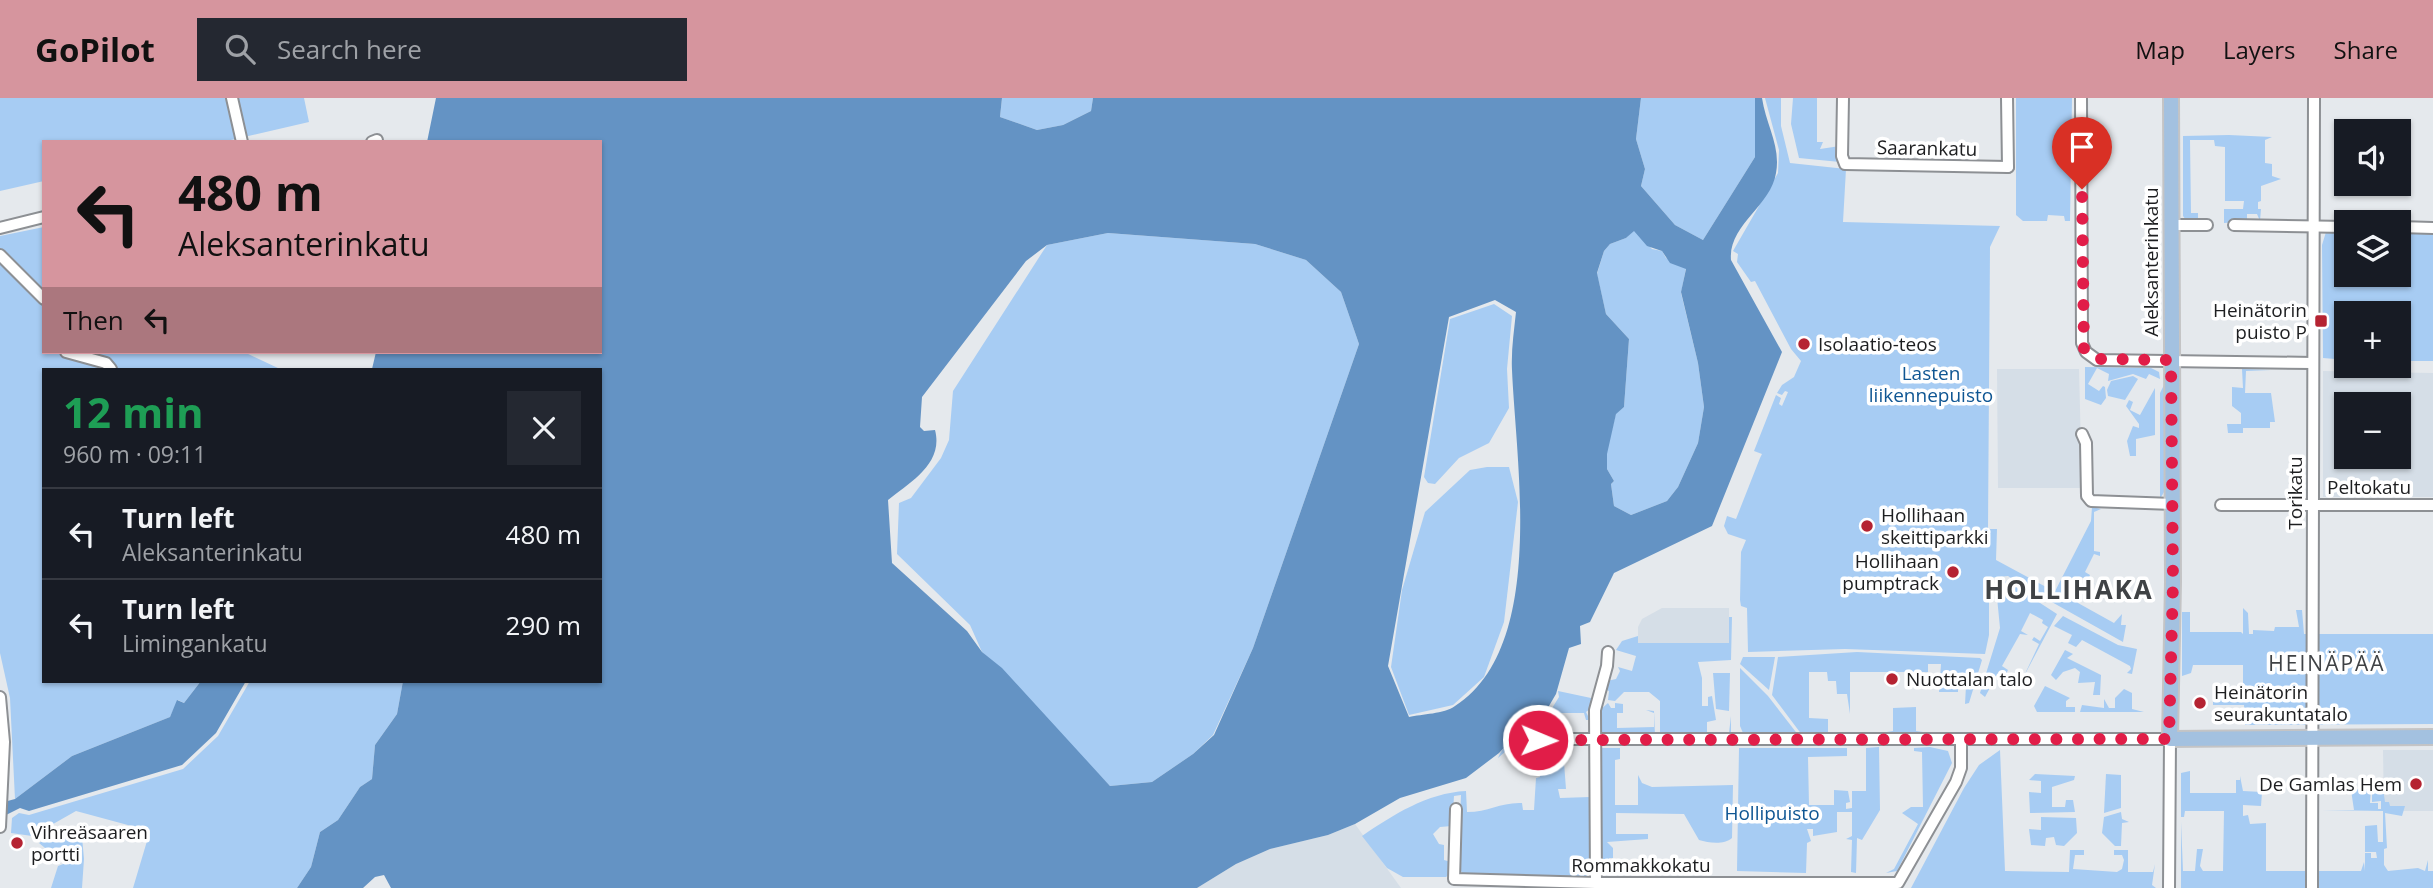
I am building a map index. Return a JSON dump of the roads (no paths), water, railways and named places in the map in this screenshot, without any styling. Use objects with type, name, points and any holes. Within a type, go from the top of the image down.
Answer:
[{"type":"main road","name":"Aleksanterinkatu","points":[[2169,739],[2173,504],[2171,98]]},
{"type":"main road","points":[[2169,739],[2433,737]]},
{"type":"street","points":[[232,98],[242,140]]},
{"type":"street","name":"Saarankatu","points":[[1843,98],[1842,156],[1845,164],[2011,171],[2007,98]]},
{"type":"street","points":[[2081,98],[2082,343],[2088,355],[2097,359],[2313,363]]},
{"type":"street","name":"Torikatu","points":[[2312,888],[2314,98]]},
{"type":"street","points":[[0,228],[42,218]]},
{"type":"street","points":[[2170,225],[2207,225]]},
{"type":"street","points":[[2234,225],[2334,227]]},
{"type":"street","points":[[2411,227],[2433,228]]},
{"type":"street","points":[[0,255],[42,297]]},
{"type":"street","points":[[73,354],[106,363],[110,368]]},
{"type":"street","points":[[2082,435],[2086,443],[2087,496],[2091,501],[2173,504]]},
{"type":"street","name":"Peltokatu","points":[[2221,505],[2433,505]]},
{"type":"street","points":[[1596,883],[1595,710],[1608,652]]},
{"type":"street","points":[[0,697],[4,742],[0,827]]},
{"type":"street","name":"Rommakkokatu","points":[[1456,808],[1454,879],[1596,883],[1898,883],[1956,782],[1961,768],[1961,739]]},
{"type":"street","points":[[1538,740],[2169,739]]},
{"type":"street","name":"Aleksanterinkatu","points":[[2169,739],[2169,888]]},
{"type":"place","name":"Heinätorin puisto P","points":[[2321,321]]},
{"type":"place","name":"Isolaatio-teos","points":[[1804,344]]},
{"type":"place","name":"Hollihaan skeittiparkki","points":[[1867,526]]},
{"type":"place","name":"Hollihaan pumptrack","points":[[1953,572]]},
{"type":"place","name":"Nuottalan talo","points":[[1892,679]]},
{"type":"place","name":"Heinätorin seurakuntatalo","points":[[2200,703]]},
{"type":"place","name":"De Gamlas Hem","points":[[2416,784]]},
{"type":"place","name":"Vihreäsaaren portti","points":[[17,843]]},
{"type":"district","name":"HOLLIHAKA","points":[[2069,589]]},
{"type":"district","name":"HEINÄPÄÄ","points":[[2327,663]]},
{"type":"park label","name":"Lasten liikennepuisto","points":[[1931,384]]},
{"type":"park label","name":"Hollipuisto","points":[[1772,813]]}]
